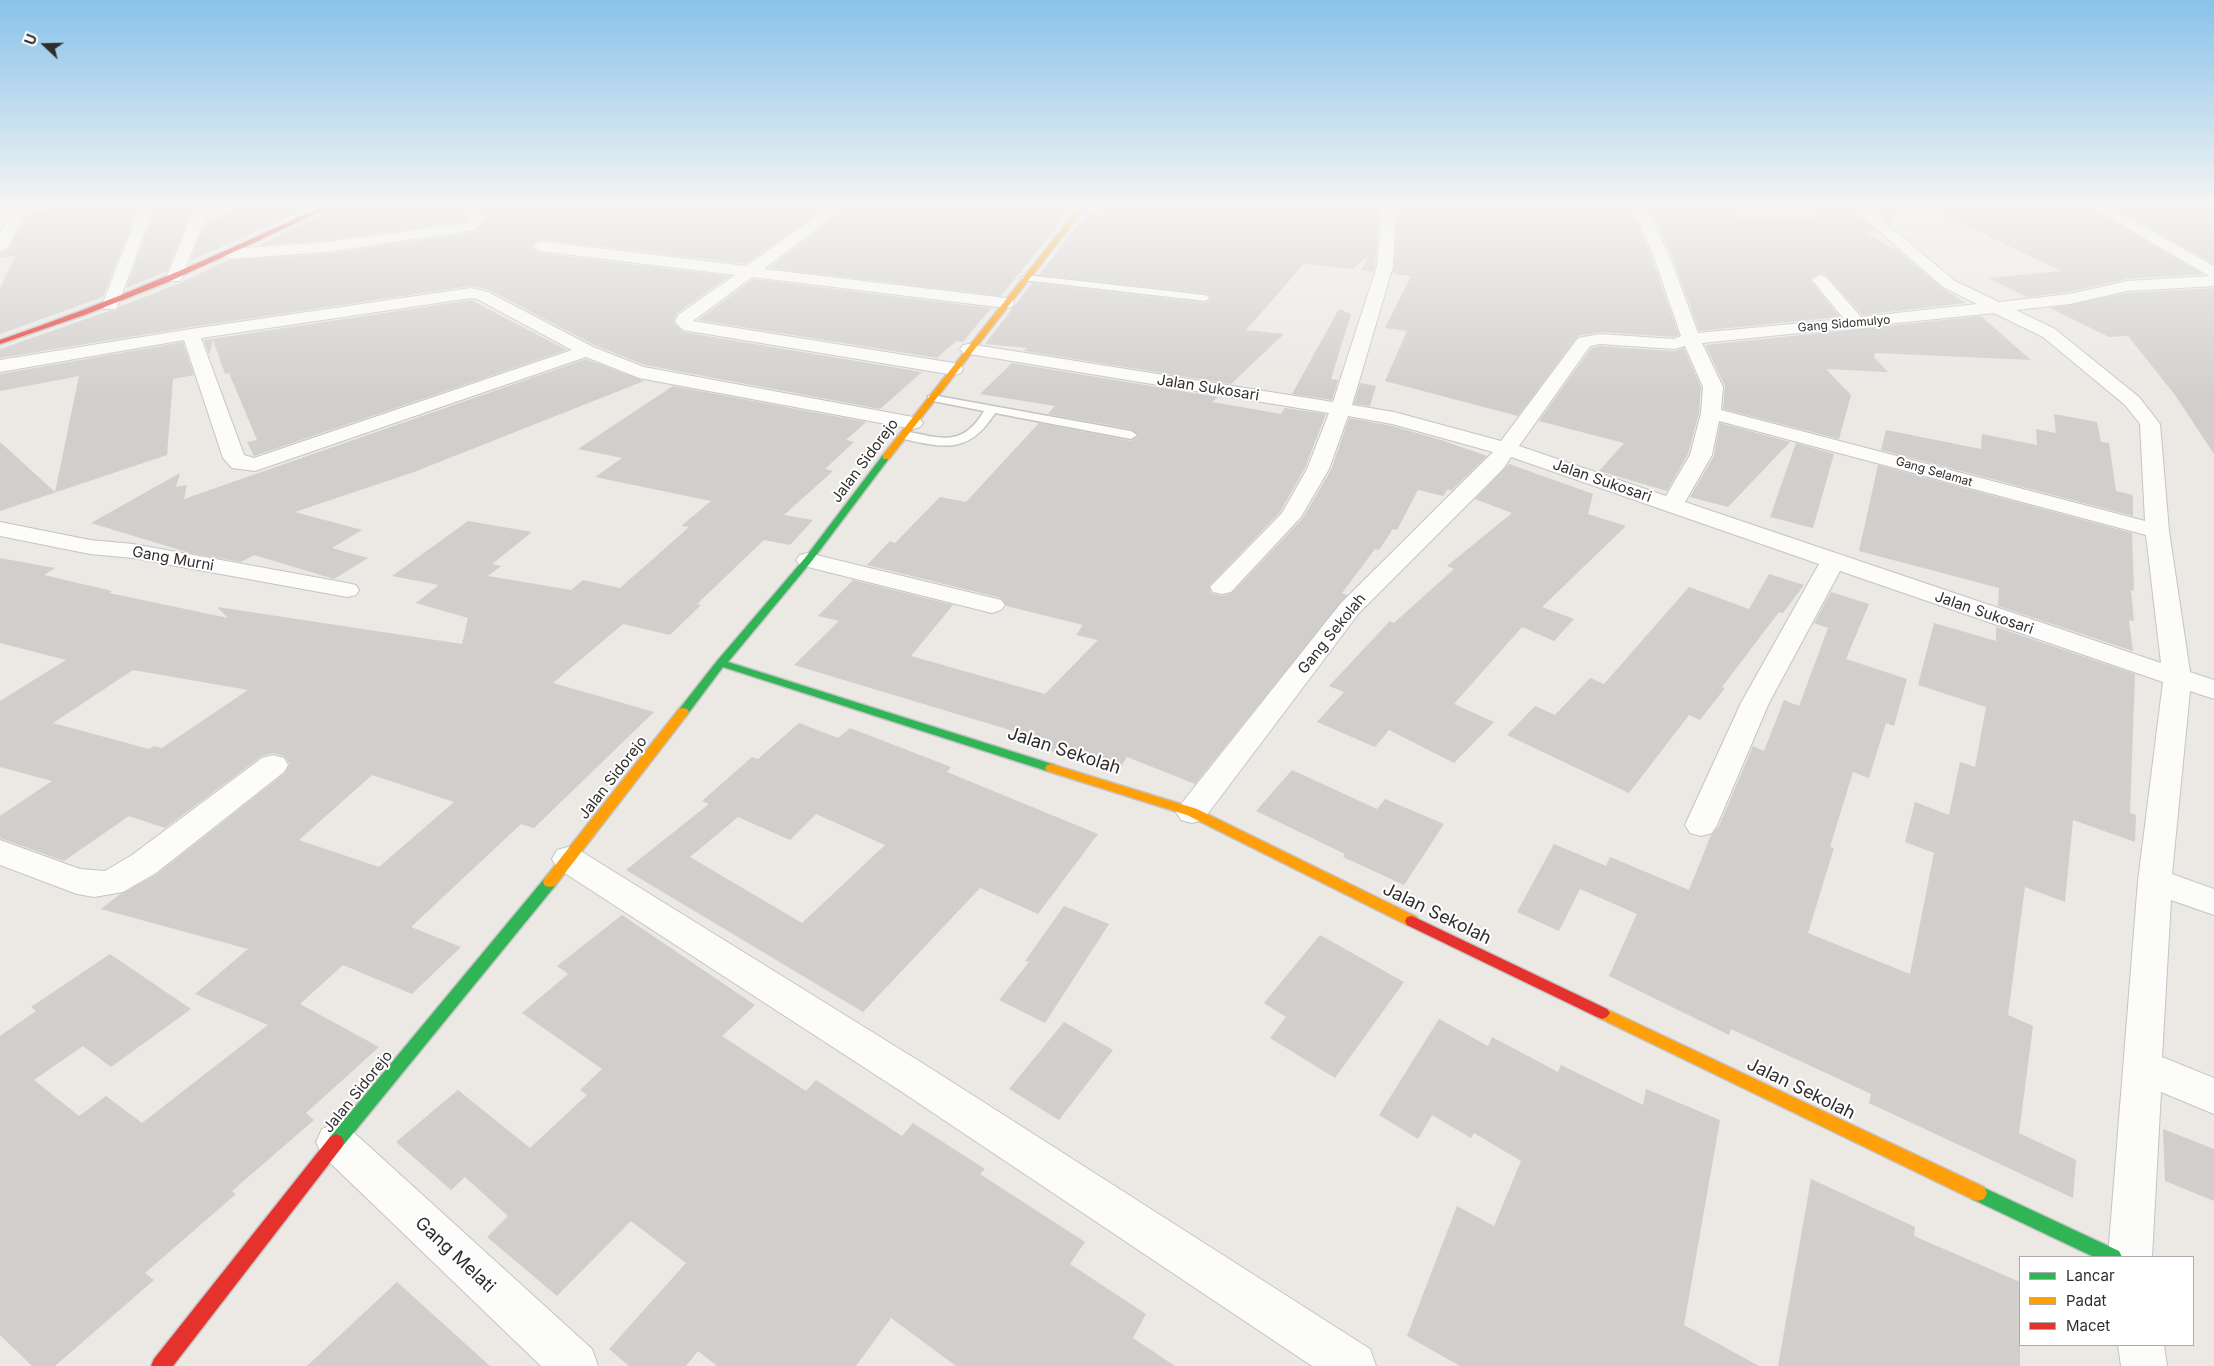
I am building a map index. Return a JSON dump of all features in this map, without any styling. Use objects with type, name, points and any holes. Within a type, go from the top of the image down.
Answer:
[{"type":"street","points":[[110,304],[124,269]]},
{"type":"street","points":[[174,278],[178,269]]},
{"type":"street","points":[[0,342],[110,304],[196,269]]},
{"type":"street","points":[[738,269],[1006,303]]},
{"type":"street","name":"Jalan Sidorejo","points":[[161,1366],[336,1142],[568,859],[721,663],[808,560],[969,349],[1033,269]]},
{"type":"street","points":[[1222,587],[1290,517],[1318,469],[1341,409],[1384,269]]},
{"type":"street","points":[[1666,269],[1691,340],[1712,387],[1711,413],[1701,455],[1672,504]]},
{"type":"street","points":[[1931,269],[1949,284],[2048,333],[2117,388],[2142,411],[2150,424],[2157,530],[2177,679],[2155,881],[2130,1256]]},
{"type":"street","points":[[749,270],[684,319],[684,322],[689,326],[954,369]]},
{"type":"street","points":[[1820,280],[1857,324]]},
{"type":"street","name":"Gang Sidomulyo","points":[[1507,449],[1584,342],[1600,339],[1675,344],[1691,340],[1857,324],[2070,299],[2127,286],[2191,284],[2214,281]]},
{"type":"street","points":[[2191,284],[2214,297]]},
{"type":"street","points":[[0,366],[191,334],[471,293],[482,295],[587,350],[619,364],[659,376],[908,429]]},
{"type":"street","points":[[191,334],[234,458],[248,464],[264,463],[587,350]]},
{"type":"street","name":"Jalan Sukosari","points":[[969,349],[1341,409],[1424,425],[1507,449],[1672,504],[1832,561],[2214,690]]},
{"type":"street","name":"Gang Selamat","points":[[1711,413],[1862,451],[2048,504],[2157,530]]},
{"type":"street","name":"Gang Sekolah","points":[[1192,812],[1350,608],[1495,464],[1507,449]]},
{"type":"street","name":"Gang Murni","points":[[0,529],[90,547],[133,551],[347,590]]},
{"type":"street","points":[[808,560],[992,605]]},
{"type":"street","points":[[1700,825],[1755,703],[1832,561]]},
{"type":"street","name":"Jalan Sekolah","points":[[721,663],[1192,812],[1503,966],[2111,1256]]},
{"type":"street","points":[[0,852],[77,880],[94,884],[111,883],[144,864],[273,765]]},
{"type":"street","points":[[568,859],[913,1078],[1353,1366]]},
{"type":"street","points":[[2155,881],[2214,902]]},
{"type":"street","points":[[2142,1066],[2214,1096]]},
{"type":"street","name":"Gang Melati","points":[[336,1142],[575,1366]]},
{"type":"street","points":[[2141,1346],[2144,1366]]},
{"type":"lane","points":[[1026,278],[1205,298]]},
{"type":"lane","points":[[932,398],[1130,435]]},
{"type":"lane","points":[[908,429],[942,441],[964,440],[980,429],[991,410]]},
{"type":"building","points":[[9,269],[114,269],[103,297],[0,334],[0,288]]},
{"type":"building","points":[[133,269],[168,269],[167,271],[126,288]]},
{"type":"building","points":[[210,269],[670,269],[730,276],[677,313],[673,322],[683,332],[922,372],[880,409],[645,365],[594,345],[489,290],[471,286],[191,327],[0,358],[0,349],[109,311],[116,311],[119,307],[180,283]]},
{"type":"building","points":[[775,269],[1023,269],[1001,296]]},
{"type":"building","points":[[1044,269],[1300,269],[1246,330],[1284,334],[1231,384],[1024,351],[1027,348],[985,344],[1032,283],[1205,303],[1211,300],[1211,296],[1205,293],[1039,275]]},
{"type":"building","points":[[1362,269],[1374,269],[1373,272]]},
{"type":"building","points":[[1393,269],[1656,269],[1679,335],[1674,337],[1600,332],[1578,336],[1518,416],[1385,381],[1407,331],[1385,328],[1411,276],[1393,274]]},
{"type":"building","points":[[1677,269],[1920,269],[1942,288],[1966,303],[1862,315],[1827,276],[1821,273],[1811,278],[1811,281],[1840,317],[1699,331]]},
{"type":"building","points":[[2056,269],[2194,269],[2203,274],[2127,279],[2070,292],[2027,297],[1988,278],[2061,271]]},
{"type":"building","points":[[753,279],[991,308],[963,342],[956,341],[937,358],[698,320]]},
{"type":"building","points":[[2214,288],[2214,454],[2175,395],[2128,336],[2109,337],[2050,308],[2127,293]]},
{"type":"building","points":[[471,300],[567,350],[254,456],[247,442],[257,440],[229,373],[225,374],[213,340],[209,355],[204,340]]},
{"type":"building","points":[[1339,309],[1351,314],[1331,379],[1338,380],[1332,400],[1292,394]]},
{"type":"building","points":[[1981,316],[2031,360],[1875,353],[1874,357],[1888,372],[1826,369],[1851,395],[1839,439],[1723,409],[1725,386],[1705,345]]},
{"type":"building","points":[[183,342],[194,375],[173,379],[167,455],[0,511],[0,442],[55,492],[79,376],[0,391],[0,374]]},
{"type":"building","points":[[1600,346],[1675,351],[1684,348],[1701,387],[1699,413],[1688,454],[1667,491],[1599,471],[1624,443],[1539,421],[1591,348]]},
{"type":"building","points":[[586,359],[644,381],[414,472],[295,512],[362,530],[332,548],[368,558],[334,579],[254,555],[241,562],[190,553],[91,523],[180,473],[176,487],[187,485],[184,499]]},
{"type":"building","points":[[1012,363],[1218,397],[1212,402],[1281,414],[1285,408],[1326,414],[1305,468],[1280,512],[1209,586],[1211,593],[1222,596],[1232,593],[1303,518],[1331,470],[1349,418],[1392,426],[1487,456],[1451,491],[1448,489],[1443,496],[1418,490],[1397,530],[1393,529],[1379,550],[1375,549],[1342,593],[1347,595],[1195,784],[1127,757],[1118,771],[1048,750],[1053,743],[794,665],[839,621],[818,616],[853,580],[953,605],[911,656],[1045,694],[1098,640],[1076,635],[1083,625],[1006,606],[1001,598],[867,565],[890,541],[895,543],[940,497],[966,502],[1039,423],[1131,441],[1139,436],[1131,429],[1048,414],[1055,406],[980,394]]},
{"type":"building","points":[[1360,383],[1376,386],[1370,406],[1354,404]]},
{"type":"building","points":[[673,386],[866,422],[846,440],[854,442],[825,469],[833,471],[784,515],[813,520],[790,545],[764,540],[697,604],[701,605],[670,635],[623,624],[553,683],[654,712],[534,828],[521,824],[411,927],[461,947],[412,994],[343,965],[300,1004],[379,1047],[306,1113],[314,1120],[232,1191],[236,1194],[145,1273],[154,1280],[55,1366],[32,1366],[0,1335],[0,1036],[36,1011],[31,1007],[110,954],[191,1009],[111,1067],[83,1046],[34,1080],[79,1116],[106,1096],[142,1123],[268,1025],[195,994],[248,949],[101,909],[119,895],[157,874],[285,773],[290,764],[284,756],[273,753],[262,756],[165,828],[129,816],[64,861],[0,838],[0,816],[52,781],[0,767],[0,701],[66,660],[0,643],[0,558],[55,568],[44,575],[112,591],[109,593],[228,618],[217,607],[462,644],[468,618],[416,603],[439,585],[392,576],[468,521],[532,532],[492,564],[501,566],[488,576],[571,590],[583,580],[620,588],[689,527],[681,526],[711,501],[595,477],[622,458],[578,449]],"holes":[[[133,670],[248,690],[162,748],[154,746],[149,749],[53,723]],[[372,775],[454,802],[379,867],[299,840]]]},
{"type":"building","points":[[2054,414],[2097,422],[2101,442],[2109,443],[2116,491],[2133,495],[2133,516],[1881,450],[1886,430],[1981,449],[1982,434],[2037,445],[2036,429],[2056,433]]},
{"type":"building","points":[[1720,423],[1790,442],[1728,507],[1690,497],[1714,456]]},
{"type":"building","points":[[1796,443],[1834,454],[1813,528],[1770,517]]},
{"type":"building","points":[[1509,464],[1593,494],[1588,514],[1626,526],[1542,607],[1574,619],[1554,641],[1522,627],[1454,704],[1494,722],[1454,763],[1389,730],[1375,747],[1317,722],[1344,692],[1329,686],[1390,621],[1394,623],[1454,569],[1447,566],[1512,513],[1475,499]]},
{"type":"building","points":[[1878,465],[2132,533],[2134,591],[2131,590],[2134,621],[2129,620],[2133,651],[1998,606],[1999,588],[1859,551]]},
{"type":"building","points":[[1769,574],[1804,585],[1783,613],[1779,612],[1722,687],[1725,688],[1700,720],[1689,715],[1629,793],[1507,735],[1535,706],[1555,715],[1590,678],[1604,684],[1689,587],[1749,609]]},
{"type":"building","points":[[1831,592],[1869,604],[1846,659],[1907,679],[1894,726],[1886,723],[1869,778],[1853,772],[1830,847],[1834,848],[1808,933],[1910,974],[1934,853],[1905,842],[1915,802],[1949,815],[1960,762],[1975,767],[1986,707],[1918,685],[1934,623],[1996,641],[1996,627],[2135,674],[2130,813],[2136,815],[2135,842],[2073,820],[2065,902],[2025,887],[2008,1015],[2033,1026],[2019,1133],[2076,1160],[2073,1198],[1869,1103],[1871,1094],[1731,1029],[1729,1035],[1609,976],[1637,914],[1580,889],[1559,931],[1517,912],[1554,844],[1606,866],[1610,857],[1689,890],[1711,835],[1719,826],[1753,746],[1764,751],[1784,700],[1799,706],[1828,628],[1814,623]]},
{"type":"building","points":[[799,723],[838,738],[850,728],[951,767],[947,772],[1098,834],[1038,914],[980,888],[863,1012],[626,870],[709,804],[702,801],[752,757],[758,759]],"holes":[[[816,814],[885,845],[802,923],[690,857],[738,817],[790,840]]]},
{"type":"building","points":[[1292,770],[1377,809],[1385,799],[1444,824],[1404,885],[1343,857],[1345,854],[1256,811]]},
{"type":"building","points":[[1064,906],[1109,924],[1045,1023],[999,1000],[1029,962],[1025,961]]},
{"type":"building","points":[[622,915],[755,1005],[722,1036],[806,1091],[816,1080],[902,1136],[913,1123],[985,1169],[980,1174],[1085,1242],[1070,1264],[1146,1314],[1133,1338],[1175,1366],[956,1366],[891,1318],[856,1366],[717,1366],[698,1351],[686,1366],[629,1366],[609,1349],[686,1263],[631,1221],[557,1296],[487,1237],[508,1216],[465,1177],[451,1190],[396,1142],[458,1090],[530,1148],[587,1095],[580,1090],[602,1069],[522,1013],[568,974],[557,966]]},
{"type":"building","points":[[1320,935],[1404,982],[1335,1078],[1270,1038],[1286,1017],[1264,1003]]},
{"type":"building","points":[[1439,1019],[1488,1046],[1492,1037],[1558,1072],[1561,1065],[1643,1105],[1646,1089],[1720,1120],[1684,1325],[1759,1366],[1460,1366],[1407,1336],[1457,1206],[1494,1226],[1521,1161],[1474,1133],[1471,1138],[1432,1115],[1418,1139],[1379,1115]]},
{"type":"building","points":[[1064,1022],[1113,1050],[1059,1120],[1009,1089]]},
{"type":"building","points":[[2163,1129],[2214,1149],[2214,1201],[2165,1181]]},
{"type":"building","points":[[1811,1179],[1915,1227],[1914,1236],[2019,1282],[2020,1366],[1778,1366]]},
{"type":"building","points":[[397,1282],[490,1366],[307,1366]]},
{"type":"traffic: fast","points":[[683,712],[721,663],[808,560],[886,457]]},
{"type":"traffic: fast","points":[[721,663],[1051,768]]},
{"type":"traffic: fast","points":[[336,1142],[550,882]]},
{"type":"traffic: fast","points":[[1978,1193],[2111,1256]]},
{"type":"traffic: slow","points":[[886,457],[1034,269]]},
{"type":"traffic: slow","points":[[550,882],[683,712]]},
{"type":"traffic: slow","points":[[1051,768],[1192,812],[1412,921]]},
{"type":"traffic: slow","points":[[1602,1013],[1978,1193]]},
{"type":"traffic: jam","points":[[0,342],[126,296],[190,269]]},
{"type":"traffic: jam","points":[[1412,921],[1602,1013]]},
{"type":"traffic: jam","points":[[161,1366],[336,1142]]}]
